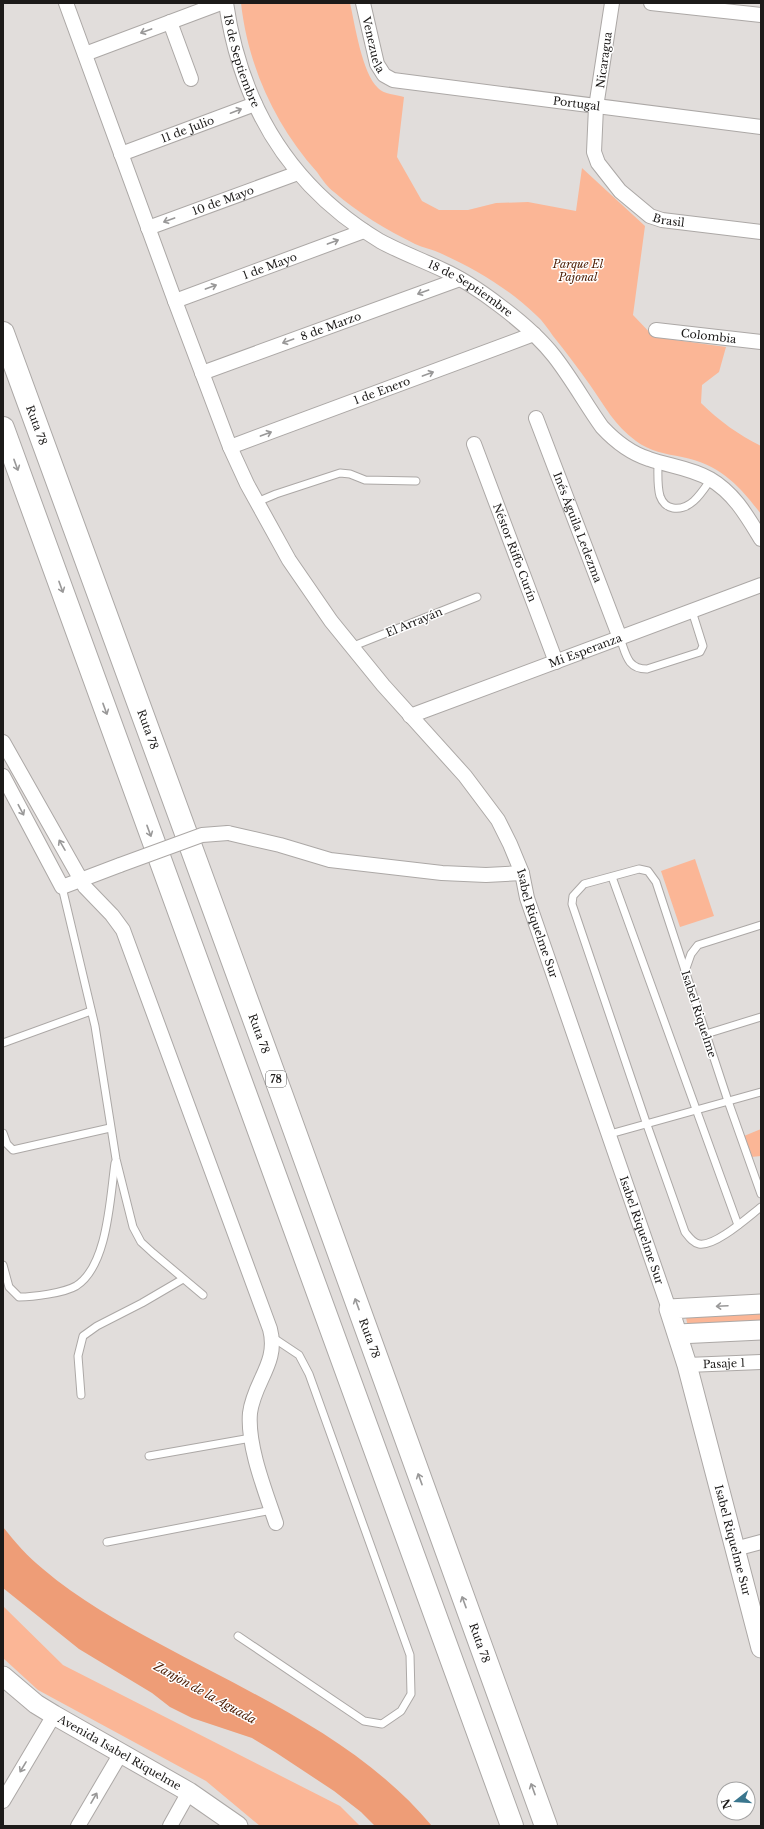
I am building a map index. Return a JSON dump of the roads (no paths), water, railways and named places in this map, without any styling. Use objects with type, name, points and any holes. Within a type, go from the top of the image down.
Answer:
[{"type":"highway","name":"Ruta 78","points":[[3,333],[277,1082],[546,1826]]},
{"type":"highway","points":[[3,428],[512,1826]]},
{"type":"street","name":"Isabel Riquelme Sur","points":[[66,3],[174,301],[230,447],[257,502],[289,560],[316,600],[351,647],[410,716],[465,776],[498,820],[522,873],[527,898],[678,1334],[761,1648]]},
{"type":"street","points":[[84,54],[222,3]]},
{"type":"street","name":"18 de Septiembre","points":[[226,3],[230,29],[237,57],[255,104],[276,142],[298,173],[327,203],[364,230],[400,251],[444,270],[499,305],[534,334],[554,356],[602,427],[610,435],[633,453],[658,462],[692,470],[711,480],[728,492],[737,502],[761,539]]},
{"type":"street","name":"Venezuela","points":[[363,3],[377,64],[384,75],[393,80]]},
{"type":"street","name":"Nicaragua","points":[[598,164],[594,152],[596,107],[612,3]]},
{"type":"street","points":[[651,3],[761,15]]},
{"type":"street","points":[[170,22],[191,79]]},
{"type":"street","name":"Portugal","points":[[393,80],[761,127]]},
{"type":"street","name":"11 de Julio","points":[[121,154],[255,104]]},
{"type":"street","name":"Brasil","points":[[598,164],[620,192],[650,216],[662,220],[761,232]]},
{"type":"street","name":"10 de Mayo","points":[[148,228],[298,173]]},
{"type":"street","name":"1 de Mayo","points":[[174,301],[364,230]]},
{"type":"street","name":"8 de Marzo","points":[[202,373],[460,279]]},
{"type":"street","name":"Colombia","points":[[656,330],[761,342]]},
{"type":"street","name":"1 de Enero","points":[[230,447],[534,334]]},
{"type":"street","name":"Inés Águila Ledezma","points":[[536,418],[620,638]]},
{"type":"street","name":"Néstor Riffo Curín","points":[[474,444],[556,662]]},
{"type":"street","name":"Mi Esperanza","points":[[410,716],[761,585]]},
{"type":"street","points":[[3,742],[81,879],[91,894],[117,921],[128,941],[272,1337],[270,1360],[257,1387],[252,1402],[250,1420],[251,1438],[276,1523]]},
{"type":"street","points":[[3,776],[62,887],[202,835],[228,833],[280,845],[330,860],[442,873],[486,875],[522,873]]},
{"type":"street","points":[[669,1309],[761,1304]]},
{"type":"street","points":[[678,1334],[761,1330]]},
{"type":"street","name":"Pasaje 1","points":[[687,1365],[761,1362]]},
{"type":"street","points":[[736,1549],[761,1542]]},
{"type":"street","name":"Avenida Isabel Riquelme","points":[[3,1676],[36,1704],[189,1792],[238,1826]]},
{"type":"street","points":[[3,1801],[54,1715]]},
{"type":"street","points":[[78,1826],[121,1753]]},
{"type":"street","points":[[170,1826],[189,1792]]},
{"type":"lane","points":[[658,462],[658,489],[661,499],[668,507],[678,509],[695,501],[711,480]]},
{"type":"lane","points":[[257,502],[276,494],[340,473],[350,474],[365,480],[416,481]]},
{"type":"lane","name":"El Arrayán","points":[[351,647],[477,597]]},
{"type":"lane","points":[[620,638],[628,660],[633,666],[640,669],[648,669],[700,652],[704,646],[692,611]]},
{"type":"lane","name":"Isabel Riquelme","points":[[738,1225],[716,1240],[706,1244],[699,1244],[692,1241],[686,1232],[646,1122],[572,904],[573,896],[584,884],[639,869],[648,871],[656,882],[728,1101],[761,1194]]},
{"type":"lane","points":[[612,877],[738,1225],[761,1207]]},
{"type":"lane","points":[[62,887],[92,1011],[110,1128],[124,1197],[133,1227],[141,1242],[203,1295]]},
{"type":"lane","points":[[685,972],[691,954],[698,945],[761,925]]},
{"type":"lane","points":[[3,1043],[92,1011]]},
{"type":"lane","points":[[706,1034],[761,1017]]},
{"type":"lane","points":[[610,1134],[646,1122],[761,1092]]},
{"type":"lane","points":[[3,1133],[7,1144],[13,1150],[110,1128]]},
{"type":"lane","points":[[3,1265],[9,1287],[19,1297],[32,1297],[76,1286],[92,1269],[102,1247],[116,1159]]},
{"type":"lane","points":[[81,1395],[78,1356],[83,1336],[97,1326],[142,1303],[183,1279]]},
{"type":"lane","points":[[238,1636],[364,1721],[382,1724],[401,1711],[411,1694],[410,1655],[309,1374],[299,1355],[272,1337]]},
{"type":"lane","points":[[149,1456],[251,1438]]},
{"type":"lane","points":[[106,1542],[272,1510]]},
{"type":"water","name":"Zanjón de la Aguada","points":[[3,1527],[37,1564],[56,1580],[114,1619],[270,1702],[340,1745],[373,1769],[404,1796],[432,1826],[375,1826],[361,1812],[334,1791],[252,1738],[192,1718],[170,1707],[152,1693],[79,1649],[3,1588]]},
{"type":"park label","name":"Parque El Pajonal","points":[[578,270]]}]
